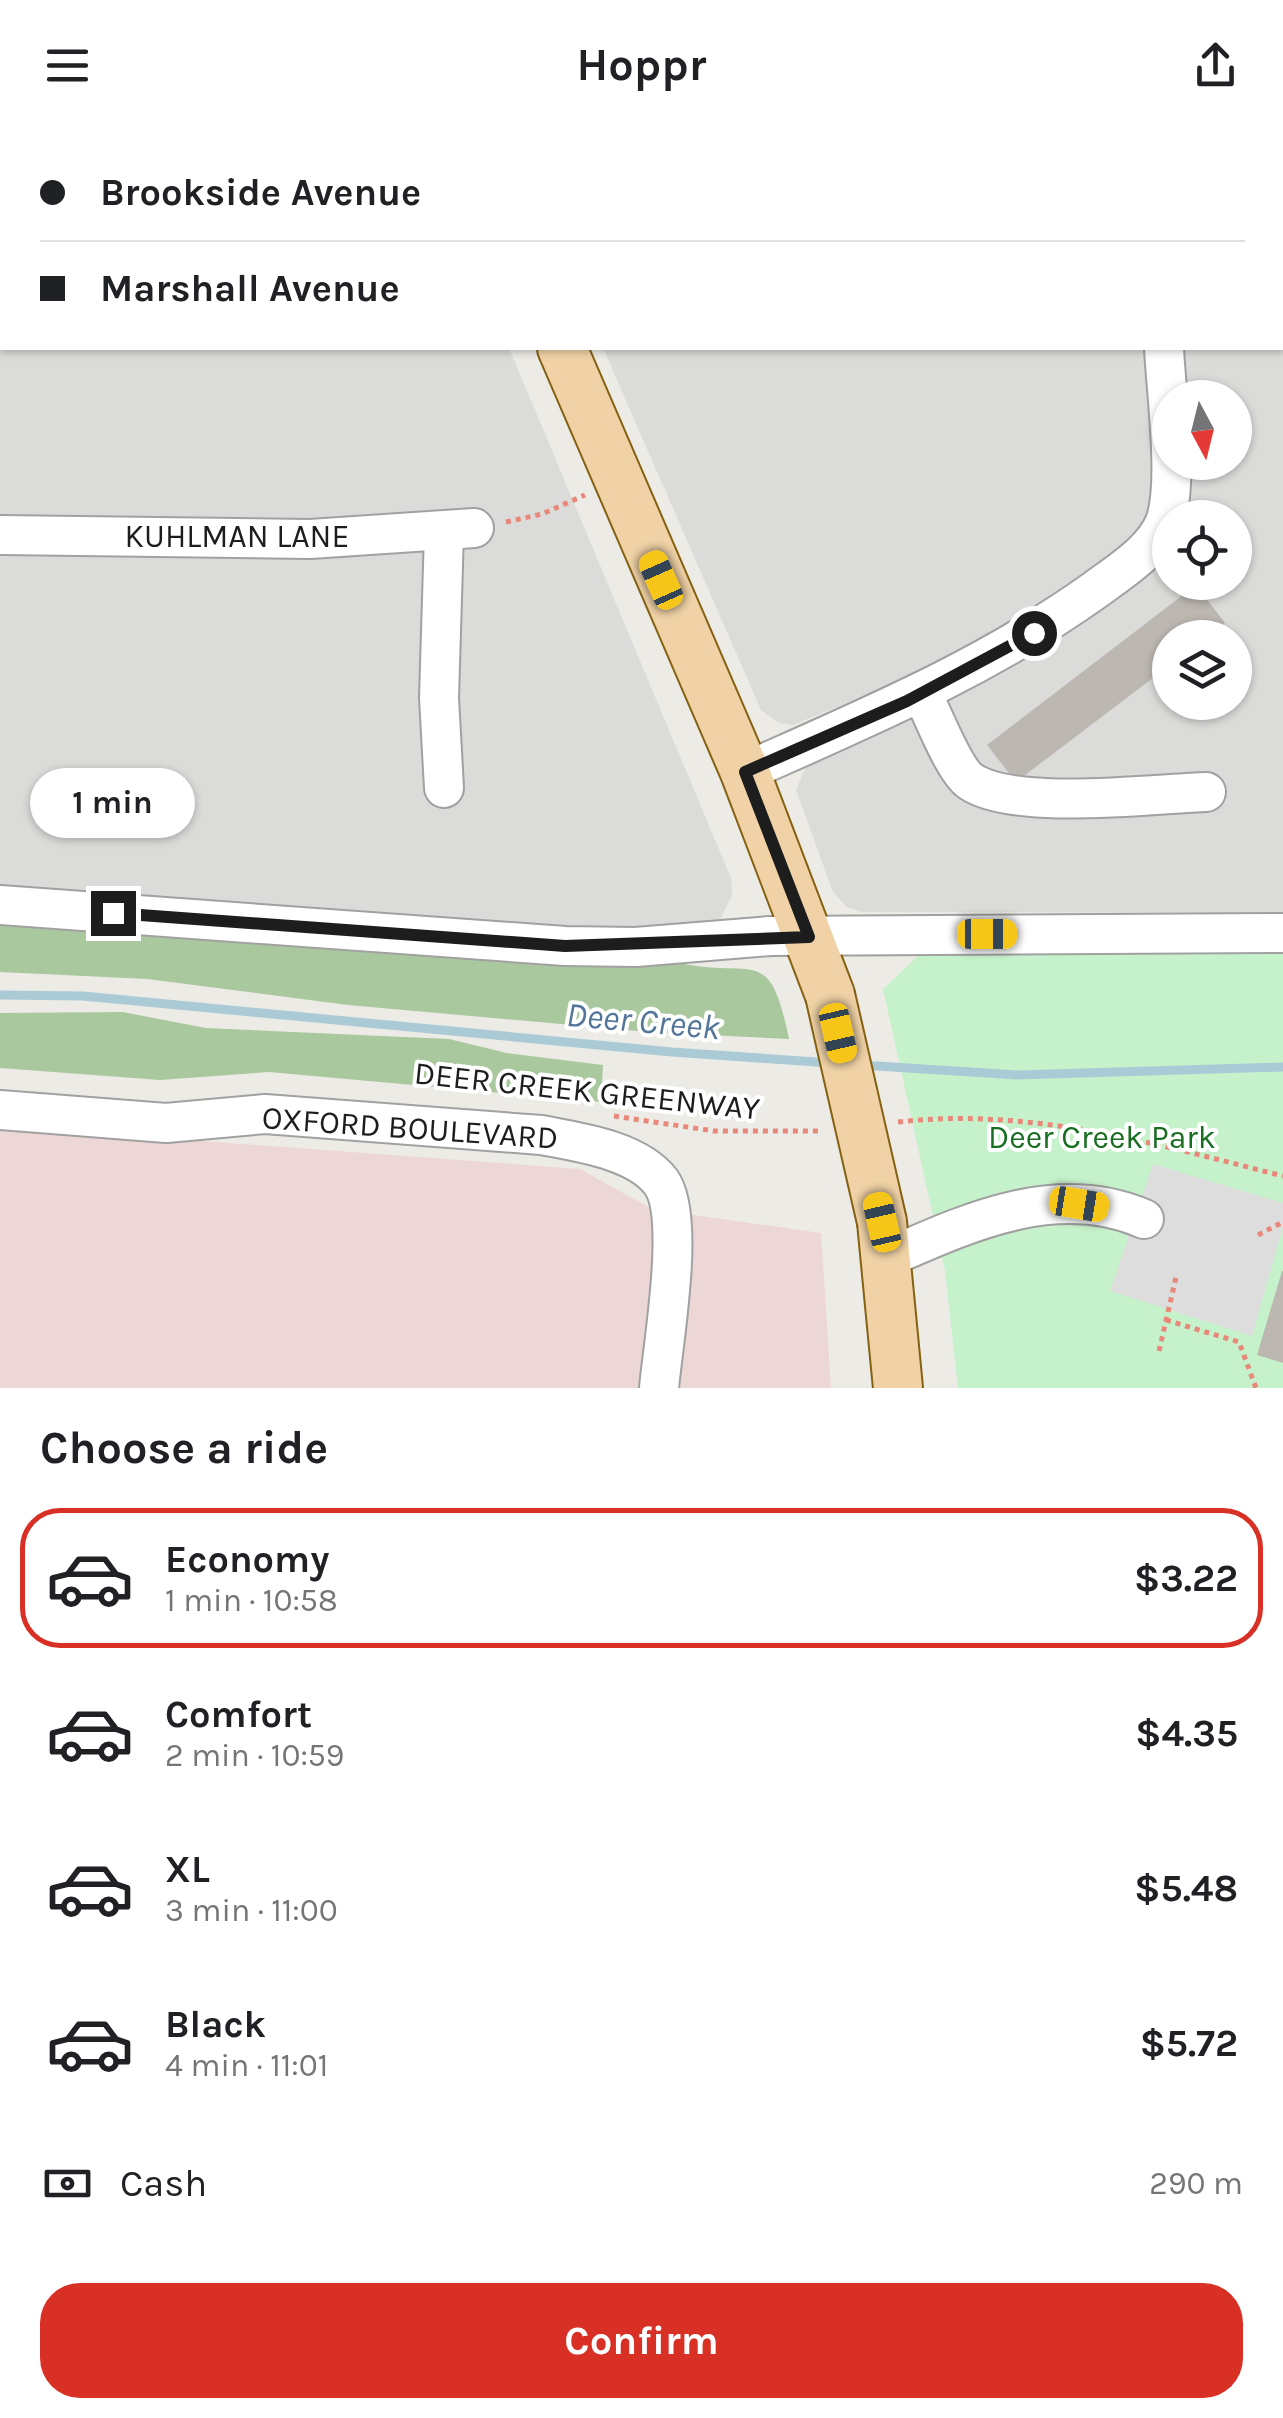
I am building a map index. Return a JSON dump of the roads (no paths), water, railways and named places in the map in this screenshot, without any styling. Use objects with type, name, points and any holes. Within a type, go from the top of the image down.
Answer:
[{"type":"main road","points":[[563,350],[745,772],[830,995],[884,1240],[898,1388]]},
{"type":"street","points":[[745,772],[922,694],[1034,633],[1110,579],[1157,537],[1170,496],[1164,350]]},
{"type":"street","name":"KUHLMAN LANE","points":[[0,534],[310,539],[459,530],[439,698],[444,788]]},
{"type":"street","points":[[922,694],[966,779],[998,795],[1087,797],[1206,792]]},
{"type":"street","points":[[0,904],[565,946],[809,937],[1283,933]]},
{"type":"street","name":"OXFORD BOULEVARD","points":[[0,1110],[166,1123],[265,1114],[540,1135],[583,1142],[646,1167],[662,1184],[672,1223],[659,1388]]},
{"type":"street","points":[[884,1240],[1030,1206],[1079,1204],[1144,1219]]},
{"type":"waterway","name":"Deer Creek","points":[[0,995],[83,996],[672,1052],[831,1063]]},
{"type":"waterway","name":"Deer Creek","points":[[861,1065],[1017,1075],[1283,1067]]},
{"type":"park label","name":"Deer Creek Park","points":[[1102,1137]]}]
